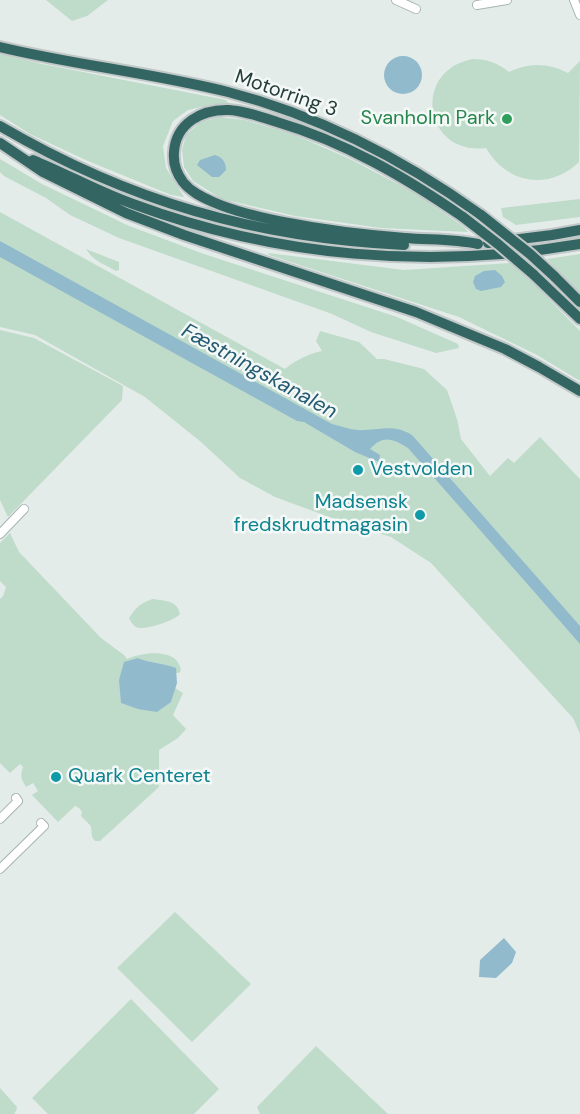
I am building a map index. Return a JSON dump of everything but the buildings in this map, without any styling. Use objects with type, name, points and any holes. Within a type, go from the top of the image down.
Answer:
[{"type":"highway","name":"Motorring 3","points":[[0,47],[191,83],[257,100],[326,125],[393,158],[481,215],[530,254],[580,302]]},
{"type":"highway","points":[[478,244],[460,240],[409,239],[341,232],[237,211],[199,196],[183,181],[177,170],[174,147],[178,136],[190,121],[218,110],[244,112],[324,138],[396,174],[463,217],[507,251],[580,320]]},
{"type":"highway","points":[[0,126],[56,157],[124,188],[176,206],[283,233],[366,243],[437,246],[525,239],[580,230]]},
{"type":"highway","points":[[0,143],[43,172],[126,213],[416,312],[505,349],[580,392]]},
{"type":"highway","points":[[17,153],[132,204],[181,220],[228,233],[327,252],[416,258],[489,256],[580,244]]},
{"type":"street","points":[[396,0],[416,9]]},
{"type":"street","points":[[477,5],[507,0]]},
{"type":"street","points":[[574,0],[580,15]]},
{"type":"street","points":[[0,534],[24,509]]},
{"type":"street","points":[[0,819],[18,801],[16,798]]},
{"type":"street","points":[[0,870],[44,826],[41,823]]},
{"type":"green space","points":[[46,0],[108,0],[87,16],[72,21]]},
{"type":"green space","points":[[0,54],[226,100],[229,104],[215,104],[188,110],[173,121],[163,146],[166,168],[184,197],[171,195],[30,134],[0,115]]},
{"type":"green space","name":"Svanholm Park","points":[[473,59],[492,62],[509,72],[531,65],[539,65],[554,67],[568,73],[580,61],[579,162],[555,177],[542,180],[529,179],[517,176],[505,169],[486,148],[465,147],[449,139],[438,126],[433,111],[434,94],[440,79],[453,66]]},
{"type":"green space","points":[[219,117],[245,120],[295,135],[350,159],[415,193],[468,232],[381,228],[295,216],[222,199],[193,181],[184,167],[182,150],[186,135],[201,122]]},
{"type":"green space","points":[[0,159],[42,184],[127,225],[201,253],[397,317],[458,344],[459,348],[436,353],[371,332],[332,314],[119,238],[70,215],[46,198],[4,176],[0,172]]},
{"type":"green space","points":[[580,199],[580,217],[516,225],[503,217],[501,208]]},
{"type":"green space","name":"Vestvolden","points":[[0,212],[285,369],[302,358],[322,351],[316,341],[320,331],[359,342],[377,359],[424,369],[447,390],[461,439],[490,476],[508,458],[514,463],[540,437],[580,479],[580,734],[573,718],[431,563],[391,537],[275,497],[240,478],[201,442],[145,397],[35,335],[0,327]]},
{"type":"green space","points":[[86,249],[119,262],[119,270],[116,271],[99,262]]},
{"type":"green space","points":[[268,253],[404,270],[510,263],[580,331],[580,381],[537,355],[459,317]]},
{"type":"green space","points":[[580,254],[580,294],[547,259]]},
{"type":"green space","points":[[0,330],[34,338],[123,386],[122,400],[8,517],[0,500]]},
{"type":"green space","points":[[10,533],[19,552],[101,638],[127,659],[144,654],[163,654],[174,658],[181,668],[179,673],[176,673],[175,668],[138,658],[171,702],[175,688],[183,693],[173,715],[186,729],[178,738],[159,750],[159,787],[100,841],[95,841],[92,837],[91,826],[81,816],[82,812],[79,808],[75,806],[58,822],[32,795],[38,791],[33,783],[26,787],[22,777],[23,767],[20,764],[10,773],[0,763],[0,599],[6,587],[0,581],[0,543]]},
{"type":"green space","points":[[153,599],[173,604],[180,614],[154,626],[136,627],[129,618],[140,606]]},
{"type":"green space","points":[[175,912],[251,984],[192,1042],[117,968]]},
{"type":"green space","points":[[131,999],[219,1089],[194,1114],[48,1114],[32,1098]]},
{"type":"green space","points":[[316,1046],[388,1114],[260,1114],[257,1107]]},
{"type":"green space","points":[[0,1088],[17,1107],[14,1114],[0,1114]]},
{"type":"water","points":[[403,56],[416,62],[422,75],[416,88],[403,94],[390,88],[384,75],[390,62]]},
{"type":"water","points":[[215,155],[223,160],[226,167],[219,177],[212,177],[197,165],[200,160]]},
{"type":"water","points":[[0,241],[332,424],[357,430],[395,429],[412,435],[580,626],[580,644],[408,448],[393,440],[379,441],[370,449],[380,455],[379,462],[355,452],[0,257]]},
{"type":"water","points":[[495,270],[505,282],[501,287],[481,291],[476,289],[473,282],[475,276],[484,271]]},
{"type":"water","points":[[138,658],[176,668],[177,683],[171,702],[157,712],[121,703],[119,680],[124,662]]},
{"type":"water","points":[[504,938],[516,952],[512,963],[496,978],[479,977],[480,960]]},
{"type":"place","name":"Svanholm Park","points":[[507,119]]},
{"type":"place","name":"Vestvolden","points":[[358,470]]},
{"type":"place","name":"Madsensk fredskrudtmagasin","points":[[420,515]]},
{"type":"place","name":"Quark Centeret","points":[[56,777]]},
{"type":"water label","name":"Fæstningskanalen","points":[[259,372]]}]
